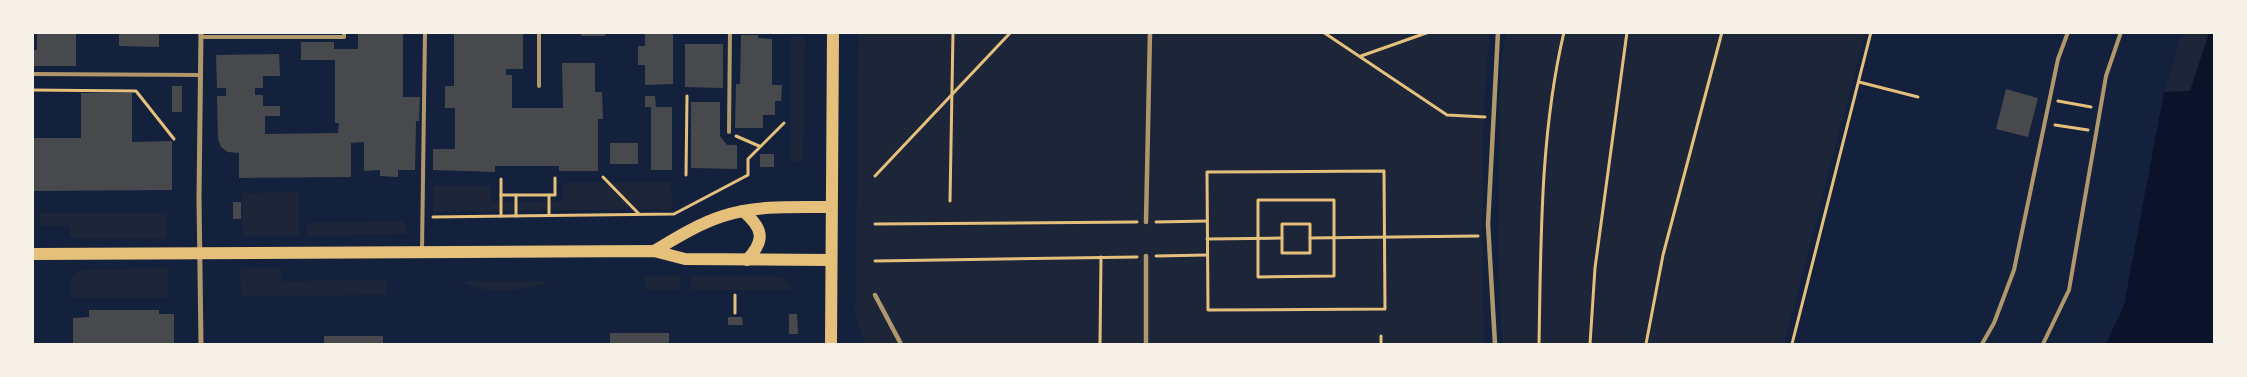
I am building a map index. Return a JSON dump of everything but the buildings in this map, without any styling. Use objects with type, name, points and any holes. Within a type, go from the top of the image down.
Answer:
[{"type":"main road","points":[[831,344],[830,260],[833,32]]},
{"type":"main road","points":[[654,251],[700,225],[743,211],[831,207]]},
{"type":"main road","points":[[743,211],[756,222],[760,237],[757,249],[747,260]]},
{"type":"main road","points":[[32,254],[654,251],[685,259],[830,260]]},
{"type":"street","points":[[1146,222],[1150,32]]},
{"type":"street","points":[[1495,344],[1489,236],[1492,118],[1498,32]]},
{"type":"street","points":[[201,35],[201,344]]},
{"type":"street","points":[[1146,256],[1146,344]]},
{"type":"street","points":[[875,295],[901,344]]},
{"type":"lane","points":[[201,35],[344,36],[344,32]]},
{"type":"lane","points":[[422,252],[425,32]]},
{"type":"lane","points":[[539,32],[539,86]]},
{"type":"lane","points":[[729,132],[730,32]]},
{"type":"lane","points":[[1982,344],[1994,322],[2014,270],[2058,59],[2068,32]]},
{"type":"lane","points":[[2043,344],[2069,290],[2106,76],[2121,32]]},
{"type":"lane","points":[[32,74],[201,75]]},
{"type":"path","points":[[950,201],[953,32]]},
{"type":"path","points":[[876,176],[1011,32]]},
{"type":"path","points":[[1323,32],[1447,115],[1492,118]]},
{"type":"path","points":[[1360,56],[1429,32]]},
{"type":"path","points":[[1539,344],[1542,228],[1548,124],[1556,66],[1564,32]]},
{"type":"path","points":[[1590,344],[1595,268],[1627,32]]},
{"type":"path","points":[[1646,344],[1663,255],[1722,32]]},
{"type":"path","points":[[1792,344],[1871,32]]},
{"type":"path","points":[[1859,82],[1918,97]]},
{"type":"path","points":[[32,90],[136,90],[174,139]]},
{"type":"path","points":[[686,175],[687,96]]},
{"type":"path","points":[[2050,100],[2101,109]]},
{"type":"path","points":[[422,217],[674,214],[748,175],[748,159],[784,123]]},
{"type":"path","points":[[2045,123],[2097,132]]},
{"type":"path","points":[[729,132],[760,146]]},
{"type":"path","points":[[1384,171],[1384,238],[1385,309],[1208,310],[1207,172],[1384,171]]},
{"type":"path","points":[[603,177],[639,214]]},
{"type":"path","points":[[501,196],[556,195],[555,178]]},
{"type":"path","points":[[501,179],[501,216]]},
{"type":"path","points":[[516,195],[516,216]]},
{"type":"path","points":[[549,195],[549,215]]},
{"type":"path","points":[[1258,200],[1334,200],[1334,238],[1334,276],[1258,277],[1258,200]]},
{"type":"path","points":[[875,224],[1207,221]]},
{"type":"path","points":[[1282,224],[1310,224],[1310,252],[1282,253],[1282,238],[1282,224]]},
{"type":"path","points":[[1310,238],[1489,236]]},
{"type":"path","points":[[1207,239],[1282,238]]},
{"type":"path","points":[[875,261],[1208,255]]},
{"type":"path","points":[[1100,344],[1101,257]]},
{"type":"path","points":[[735,295],[735,313]]},
{"type":"path","points":[[1381,336],[1381,344]]},
{"type":"shaded area","points":[[859,33],[1490,33],[1483,141],[1482,261],[1485,344],[865,344],[855,313]]},
{"type":"shaded area","points":[[1506,33],[1865,33],[1784,344],[1503,344],[1499,277],[1499,166],[1501,82]]},
{"type":"shaded area","points":[[2182,33],[2209,33],[2190,91],[2164,92]]},
{"type":"shaded area","points":[[2209,33],[2214,33],[2214,344],[2106,344],[2124,305],[2164,92],[2190,91]]},
{"type":"shaded area","points":[[791,37],[805,37],[803,162],[790,162]]},
{"type":"shaded area","points":[[671,182],[672,209],[433,212],[433,186],[491,186],[491,202],[563,201],[563,183]]},
{"type":"shaded area","points":[[299,192],[299,236],[243,237],[242,193]]},
{"type":"shaded area","points":[[40,213],[167,213],[167,239],[78,239],[70,236],[69,226],[40,226]]},
{"type":"shaded area","points":[[405,221],[406,234],[307,236],[307,223]]},
{"type":"shaded area","points":[[168,268],[168,298],[71,298],[71,278],[79,270]]},
{"type":"shaded area","points":[[281,268],[282,281],[387,280],[387,295],[241,296],[240,269]]},
{"type":"shaded area","points":[[645,276],[680,276],[680,290],[645,290]]},
{"type":"shaded area","points":[[691,276],[775,276],[785,279],[793,290],[691,290]]},
{"type":"shaded area","points":[[462,281],[550,281],[530,288],[506,291],[482,289]]}]
